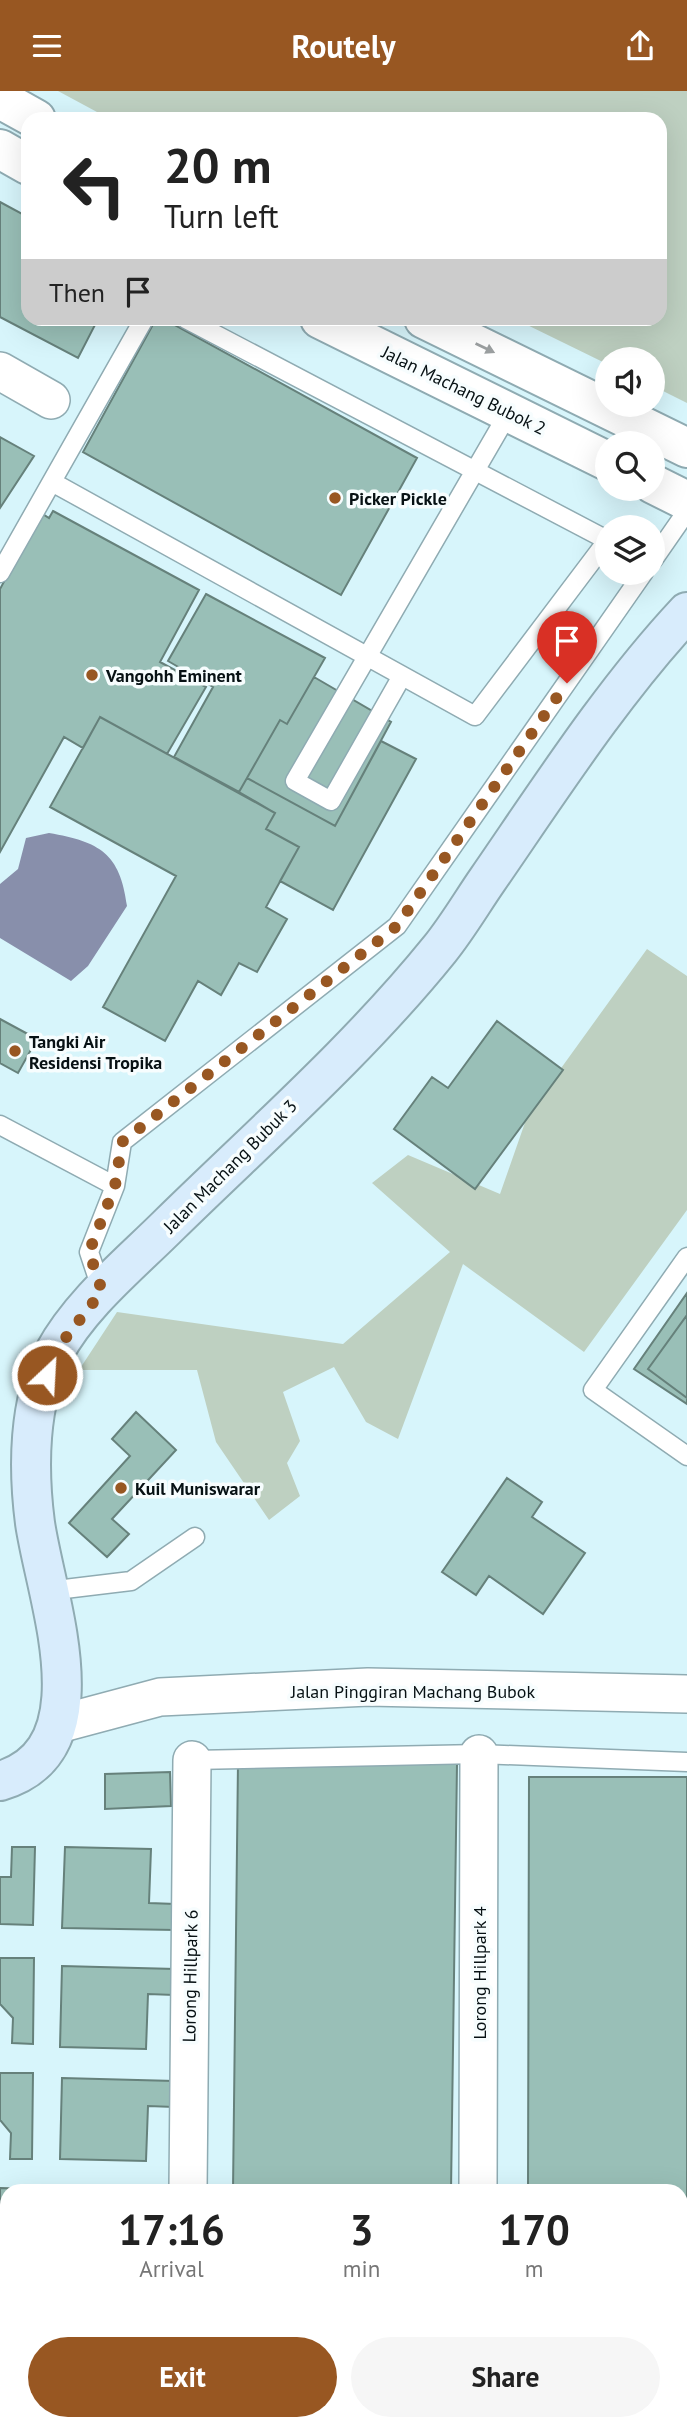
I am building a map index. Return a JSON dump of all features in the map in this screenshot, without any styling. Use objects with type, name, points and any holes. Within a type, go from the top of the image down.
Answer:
[{"type":"main road","name":"Jalan Machang Bubuk 3","points":[[0,1781],[16,1776],[35,1763],[59,1724],[61,1671],[35,1522],[31,1479],[32,1437],[39,1396],[54,1353],[102,1291],[382,1015],[441,949],[631,679],[687,612]]},
{"type":"street","points":[[0,99],[23,112]]},
{"type":"street","points":[[0,149],[21,161]]},
{"type":"street","name":"Jalan Machang Bubok 2","points":[[334,326],[595,455]]},
{"type":"street","points":[[439,326],[687,448]]},
{"type":"street","points":[[0,371],[51,400]]},
{"type":"street","points":[[509,412],[532,371]]},
{"type":"street","points":[[665,490],[687,501]]},
{"type":"street","name":"Jalan Pinggiran Machang Bubok","points":[[59,1724],[160,1697],[173,1696],[368,1687],[687,1693]]},
{"type":"street","name":"Lorong Hillpark 4","points":[[478,2184],[479,1754]]},
{"type":"street","name":"Lorong Hillpark 6","points":[[188,2184],[192,1760]]},
{"type":"lane","points":[[0,573],[140,326]]},
{"type":"lane","points":[[199,326],[595,535]]},
{"type":"lane","points":[[402,676],[331,801],[295,781],[509,412]]},
{"type":"lane","points":[[52,482],[475,716],[595,557]]},
{"type":"lane","points":[[665,543],[687,511]]},
{"type":"lane","points":[[102,1291],[89,1252],[115,1186],[122,1142],[397,926],[635,585]]},
{"type":"lane","points":[[0,1125],[115,1186]]},
{"type":"lane","points":[[687,1257],[593,1390],[687,1457]]},
{"type":"lane","points":[[48,1591],[131,1581],[195,1537]]},
{"type":"lane","points":[[192,1760],[479,1754],[687,1762]]},
{"type":"green space","points":[[58,91],[687,91],[687,403],[665,392],[665,347],[595,347],[595,358],[529,326],[667,326],[667,112],[97,112]]},
{"type":"green space","points":[[647,949],[687,976],[687,1210],[584,1352],[463,1264],[398,1439],[366,1422],[334,1367],[283,1392],[300,1441],[287,1463],[300,1496],[269,1520],[216,1442],[197,1370],[79,1370],[117,1312],[343,1344],[450,1252],[372,1183],[408,1155],[500,1194],[528,1114]]},
{"type":"water","points":[[49,833],[82,841],[104,853],[119,873],[127,906],[88,966],[71,981],[0,938],[0,884],[18,869],[26,838]]},
{"type":"building","points":[[0,202],[21,213],[21,326],[94,326],[78,358],[0,317]]},
{"type":"building","points":[[152,326],[177,326],[417,458],[341,595],[83,452]]},
{"type":"building","points":[[0,437],[34,456],[0,508]]},
{"type":"building","name":"Vangohh Eminent","points":[[53,511],[199,590],[160,662],[206,687],[167,754],[100,717],[83,748],[64,737],[0,852],[0,589],[41,513],[49,518]]},
{"type":"building","points":[[206,594],[325,658],[287,724],[280,720],[239,792],[174,757],[213,687],[168,661]]},
{"type":"building","points":[[314,677],[391,722],[335,826],[247,778],[280,720],[287,724]]},
{"type":"building","points":[[100,717],[275,813],[266,829],[299,847],[266,907],[287,919],[257,972],[239,963],[221,995],[198,981],[165,1041],[103,1007],[176,876],[50,807]]},
{"type":"building","points":[[381,741],[416,759],[333,910],[280,881],[299,847],[266,829],[275,813],[239,792],[247,778],[335,826]]},
{"type":"building","name":"Tangki Air Residensi Tropika","points":[[0,1019],[37,1039],[18,1073],[0,1063]]},
{"type":"building","points":[[497,1021],[563,1070],[475,1189],[394,1129],[432,1077],[448,1088]]},
{"type":"building","points":[[687,1293],[687,1404],[634,1369]]},
{"type":"building","points":[[687,1315],[687,1398],[648,1369]]},
{"type":"building","name":"Kuil Muniswarar","points":[[136,1412],[176,1450],[112,1519],[129,1534],[107,1557],[69,1523],[130,1456],[112,1439]]},
{"type":"building","points":[[507,1478],[542,1502],[532,1517],[585,1553],[543,1614],[489,1576],[476,1595],[442,1572]]},
{"type":"building","points":[[238,1762],[457,1764],[451,2184],[233,2184]]},
{"type":"building","points":[[170,1772],[171,1806],[105,1809],[105,1774]]},
{"type":"building","points":[[529,1777],[687,1777],[687,2184],[528,2184]]},
{"type":"building","points":[[12,1847],[35,1847],[33,1925],[0,1924],[0,1877],[11,1877]]},
{"type":"building","points":[[65,1847],[151,1849],[149,1903],[175,1904],[175,1930],[62,1928]]},
{"type":"building","points":[[0,1958],[34,1958],[33,2044],[12,2043],[13,2018],[0,2004]]},
{"type":"building","points":[[62,1966],[175,1969],[174,1995],[148,1994],[146,2049],[60,2047]]},
{"type":"building","points":[[0,2073],[33,2073],[32,2159],[10,2159],[11,2133],[0,2120]]},
{"type":"building","points":[[62,2078],[174,2081],[174,2107],[148,2106],[146,2161],[60,2159]]},
{"type":"place","name":"Picker Pickle","points":[[335,498]]},
{"type":"place","name":"Vangohh Eminent","points":[[92,675]]},
{"type":"place","name":"Tangki Air Residensi Tropika","points":[[15,1051]]},
{"type":"place","name":"Kuil Muniswarar","points":[[121,1488]]},
{"type":"route","points":[[47,1375],[54,1353],[102,1291],[89,1252],[115,1186],[122,1142],[397,926],[567,683]]}]
